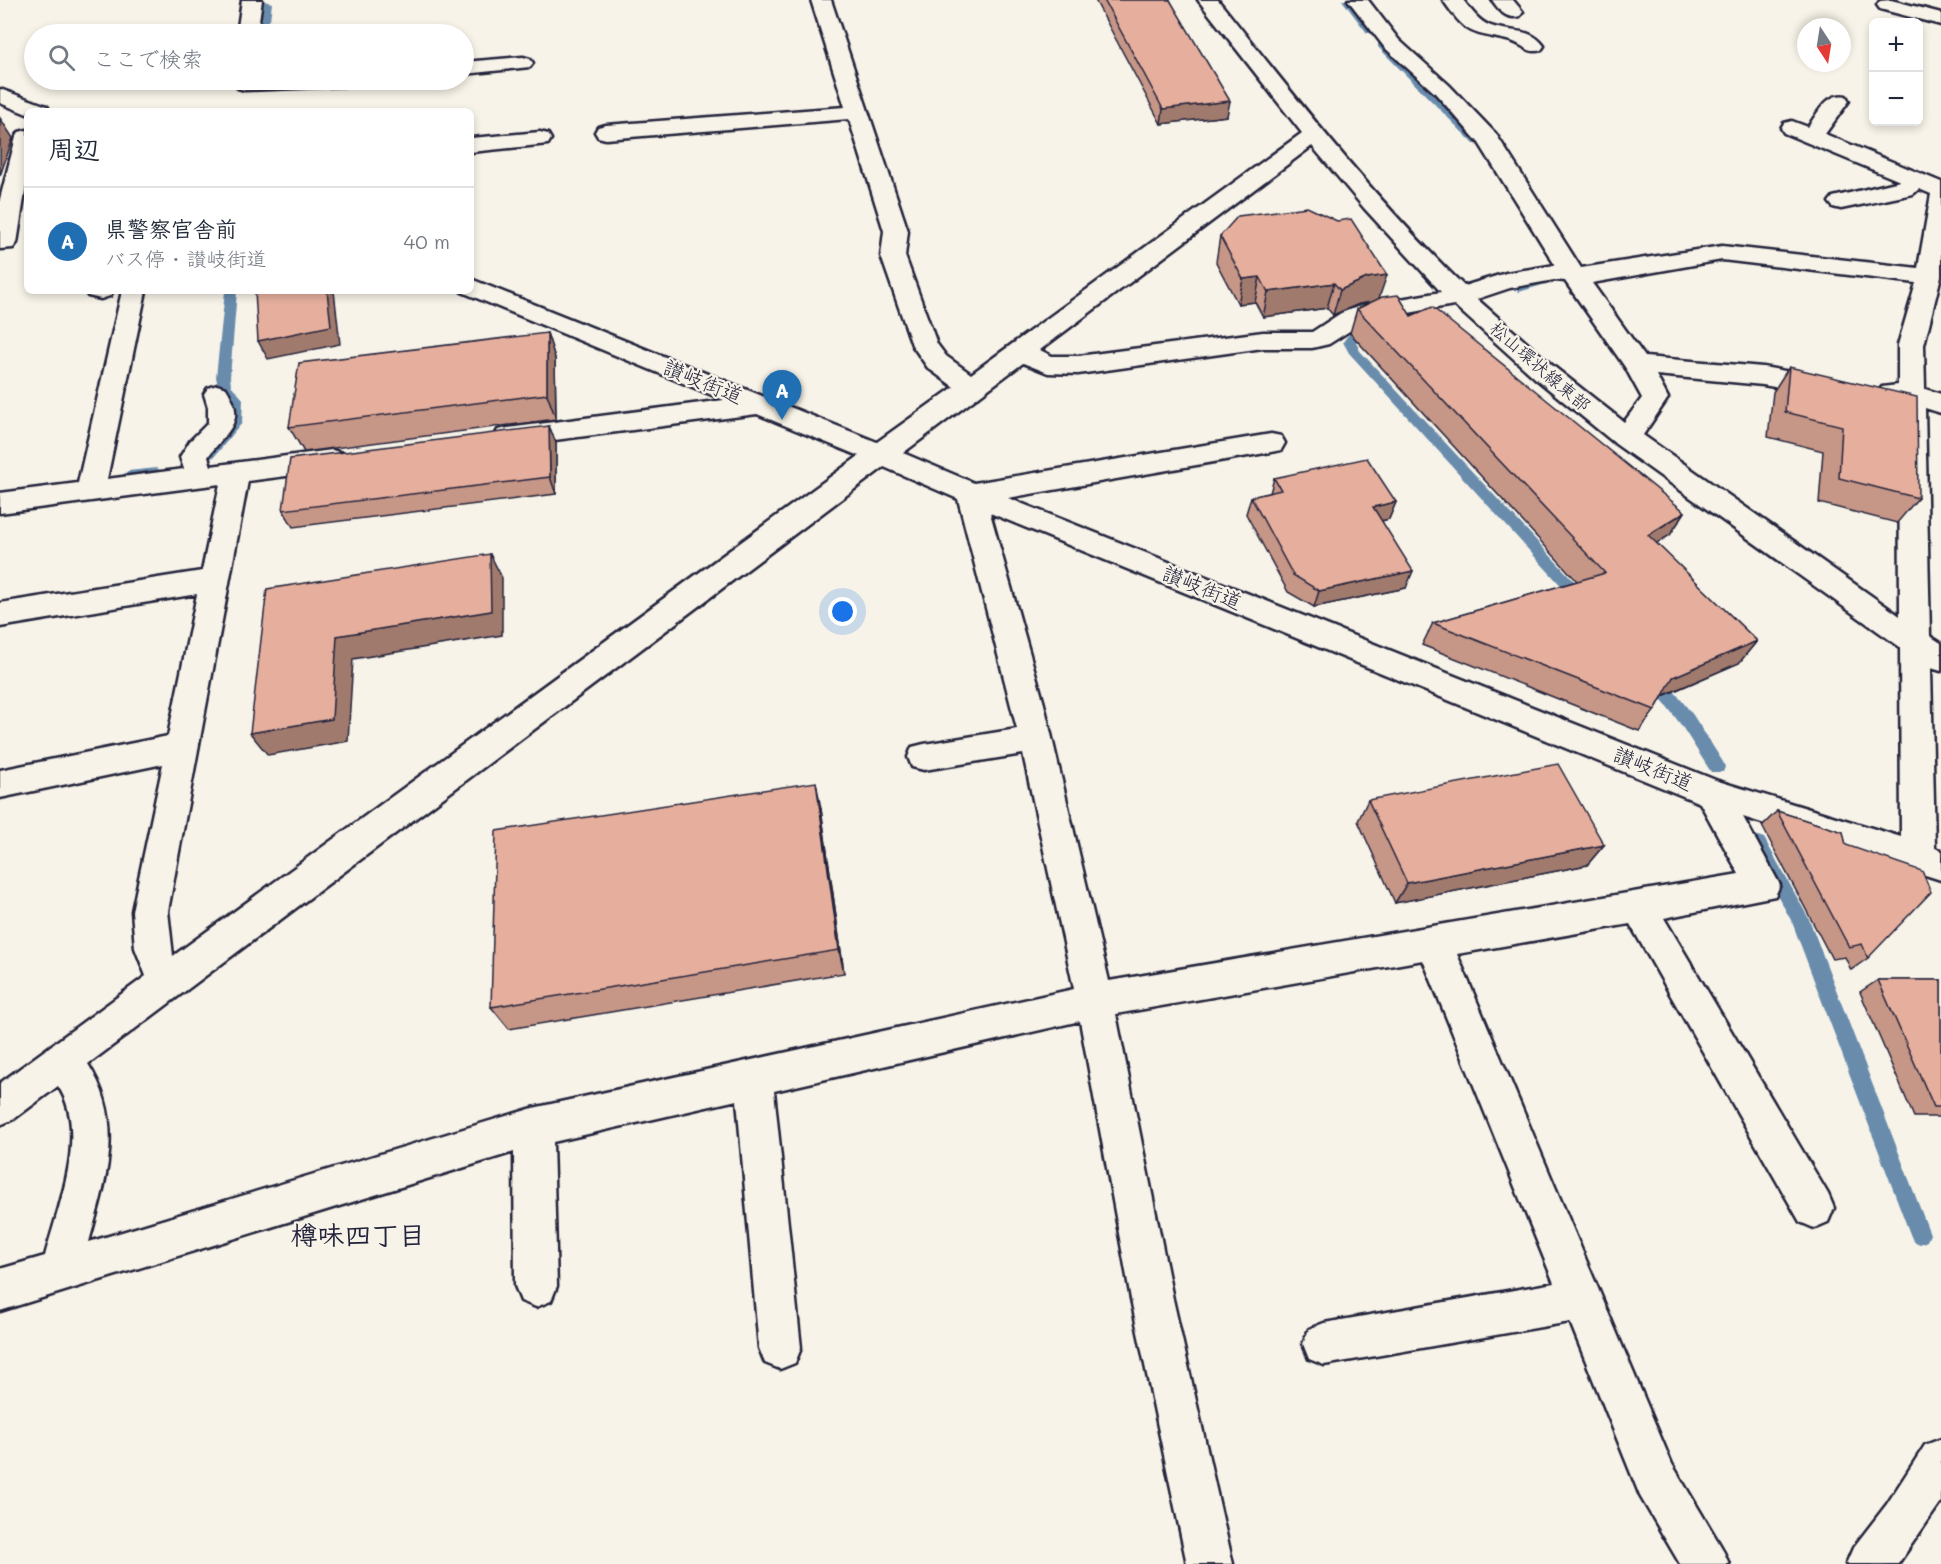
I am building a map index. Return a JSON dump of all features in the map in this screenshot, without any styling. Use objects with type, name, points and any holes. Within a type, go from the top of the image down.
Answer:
[{"type":"street","points":[[248,24],[252,0]]},
{"type":"street","points":[[821,0],[897,231],[893,256],[925,345],[936,362],[972,386]]},
{"type":"street","name":"松山環状線東部","points":[[1208,0],[1314,134],[1401,236],[1460,296],[1546,375],[1627,438],[1929,651]]},
{"type":"street","points":[[1358,0],[1392,44],[1410,63],[1442,89],[1488,139],[1573,274],[1637,365],[1655,398],[1627,438]]},
{"type":"street","points":[[1453,0],[1476,27],[1495,33],[1524,37],[1534,46]]},
{"type":"street","points":[[1887,5],[1941,19]]},
{"type":"street","points":[[474,64],[493,57],[523,63]]},
{"type":"street","points":[[0,95],[32,108]]},
{"type":"street","points":[[1839,101],[1802,132],[1941,190]]},
{"type":"street","points":[[606,132],[858,112]]},
{"type":"street","points":[[0,1106],[1314,134]]},
{"type":"street","points":[[474,145],[540,139]]},
{"type":"street","points":[[5,243],[13,189],[24,148]]},
{"type":"street","points":[[1841,202],[1905,189],[1916,179]]},
{"type":"street","points":[[1930,861],[1929,651],[1912,394],[1911,345],[1926,295],[1941,196]]},
{"type":"street","points":[[1019,351],[1048,364],[1078,365],[1263,340],[1312,340],[1320,338],[1350,319],[1369,312],[1460,296],[1506,281],[1544,274],[1588,276],[1722,253],[1928,277]]},
{"type":"street","name":"讃岐街道","points":[[474,289],[882,455],[971,494],[1712,793],[1930,861]]},
{"type":"street","points":[[90,492],[133,294]]},
{"type":"street","points":[[1637,365],[1763,376],[1857,391],[1912,394],[1941,404]]},
{"type":"street","points":[[201,477],[194,457],[198,449],[221,428],[224,414],[217,394]]},
{"type":"street","points":[[480,441],[760,405]]},
{"type":"street","points":[[1209,1564],[1152,1299],[1095,1001],[1035,739],[971,494],[1271,443]]},
{"type":"street","points":[[0,503],[352,458]]},
{"type":"street","points":[[169,981],[160,970],[154,953],[150,936],[150,911],[236,473]]},
{"type":"street","points":[[0,615],[215,580]]},
{"type":"street","points":[[924,757],[1035,739]]},
{"type":"street","points":[[0,784],[183,746]]},
{"type":"street","points":[[0,1290],[533,1127],[1095,1001],[1763,885],[1712,793]]},
{"type":"street","points":[[1639,907],[1815,1208]]},
{"type":"street","points":[[1434,943],[1656,1480],[1706,1564]]},
{"type":"street","points":[[62,1060],[79,1082],[90,1113],[91,1149],[62,1271]]},
{"type":"street","points":[[754,1078],[780,1348]]},
{"type":"street","points":[[533,1127],[536,1286]]},
{"type":"street","points":[[1324,1344],[1581,1299]]},
{"type":"street","points":[[1869,1564],[1903,1520],[1941,1461]]},
{"type":"building","points":[[1104,0],[1170,0],[1230,101],[1163,109]]},
{"type":"building","points":[[1307,207],[1337,221],[1351,219],[1387,275],[1367,278],[1340,290],[1334,283],[1268,292],[1260,277],[1243,279],[1220,236],[1238,216]]},
{"type":"building","points":[[255,294],[327,294],[331,326],[258,341]]},
{"type":"building","points":[[1398,295],[1411,316],[1432,307],[1685,512],[1648,535],[1757,641],[1673,677],[1655,710],[1433,623],[1605,573],[1357,309],[1382,297]]},
{"type":"building","points":[[547,333],[547,394],[289,427],[299,363]]},
{"type":"building","points":[[1789,367],[1917,397],[1918,498],[1839,478],[1842,426],[1785,412]]},
{"type":"building","points":[[549,426],[550,477],[283,510],[290,459]]},
{"type":"building","points":[[1367,458],[1396,502],[1373,507],[1413,571],[1319,591],[1293,575],[1251,497],[1281,490],[1274,478]]},
{"type":"building","points":[[490,554],[491,611],[337,636],[332,719],[250,733],[267,589]]},
{"type":"building","points":[[1558,764],[1604,845],[1407,883],[1368,800]]},
{"type":"building","points":[[816,782],[839,950],[491,1007],[496,831]]},
{"type":"building","points":[[1777,811],[1843,832],[1846,845],[1922,871],[1931,892],[1868,958],[1862,944],[1849,947]]},
{"type":"building","points":[[1878,980],[1941,980],[1941,1107],[1934,1107]]},
{"type":"waterway","points":[[1347,0],[1371,31]]},
{"type":"waterway","points":[[265,20],[267,3]]},
{"type":"waterway","points":[[1382,45],[1478,142]]},
{"type":"waterway","points":[[1519,288],[1555,277]]},
{"type":"waterway","points":[[209,454],[235,423],[236,399],[225,386],[223,377],[231,294]]},
{"type":"waterway","points":[[1411,314],[1377,322],[1361,330],[1349,342],[1355,353],[1582,599]]},
{"type":"waterway","points":[[128,476],[157,473]]},
{"type":"waterway","points":[[1654,677],[1687,720],[1717,767]]},
{"type":"waterway","points":[[1758,843],[1800,919],[1920,1234]]},
{"type":"place","name":"県警察官舎前","points":[[782,420]]},
{"type":"district","name":"樽味四丁目","points":[[358,1236]]}]
